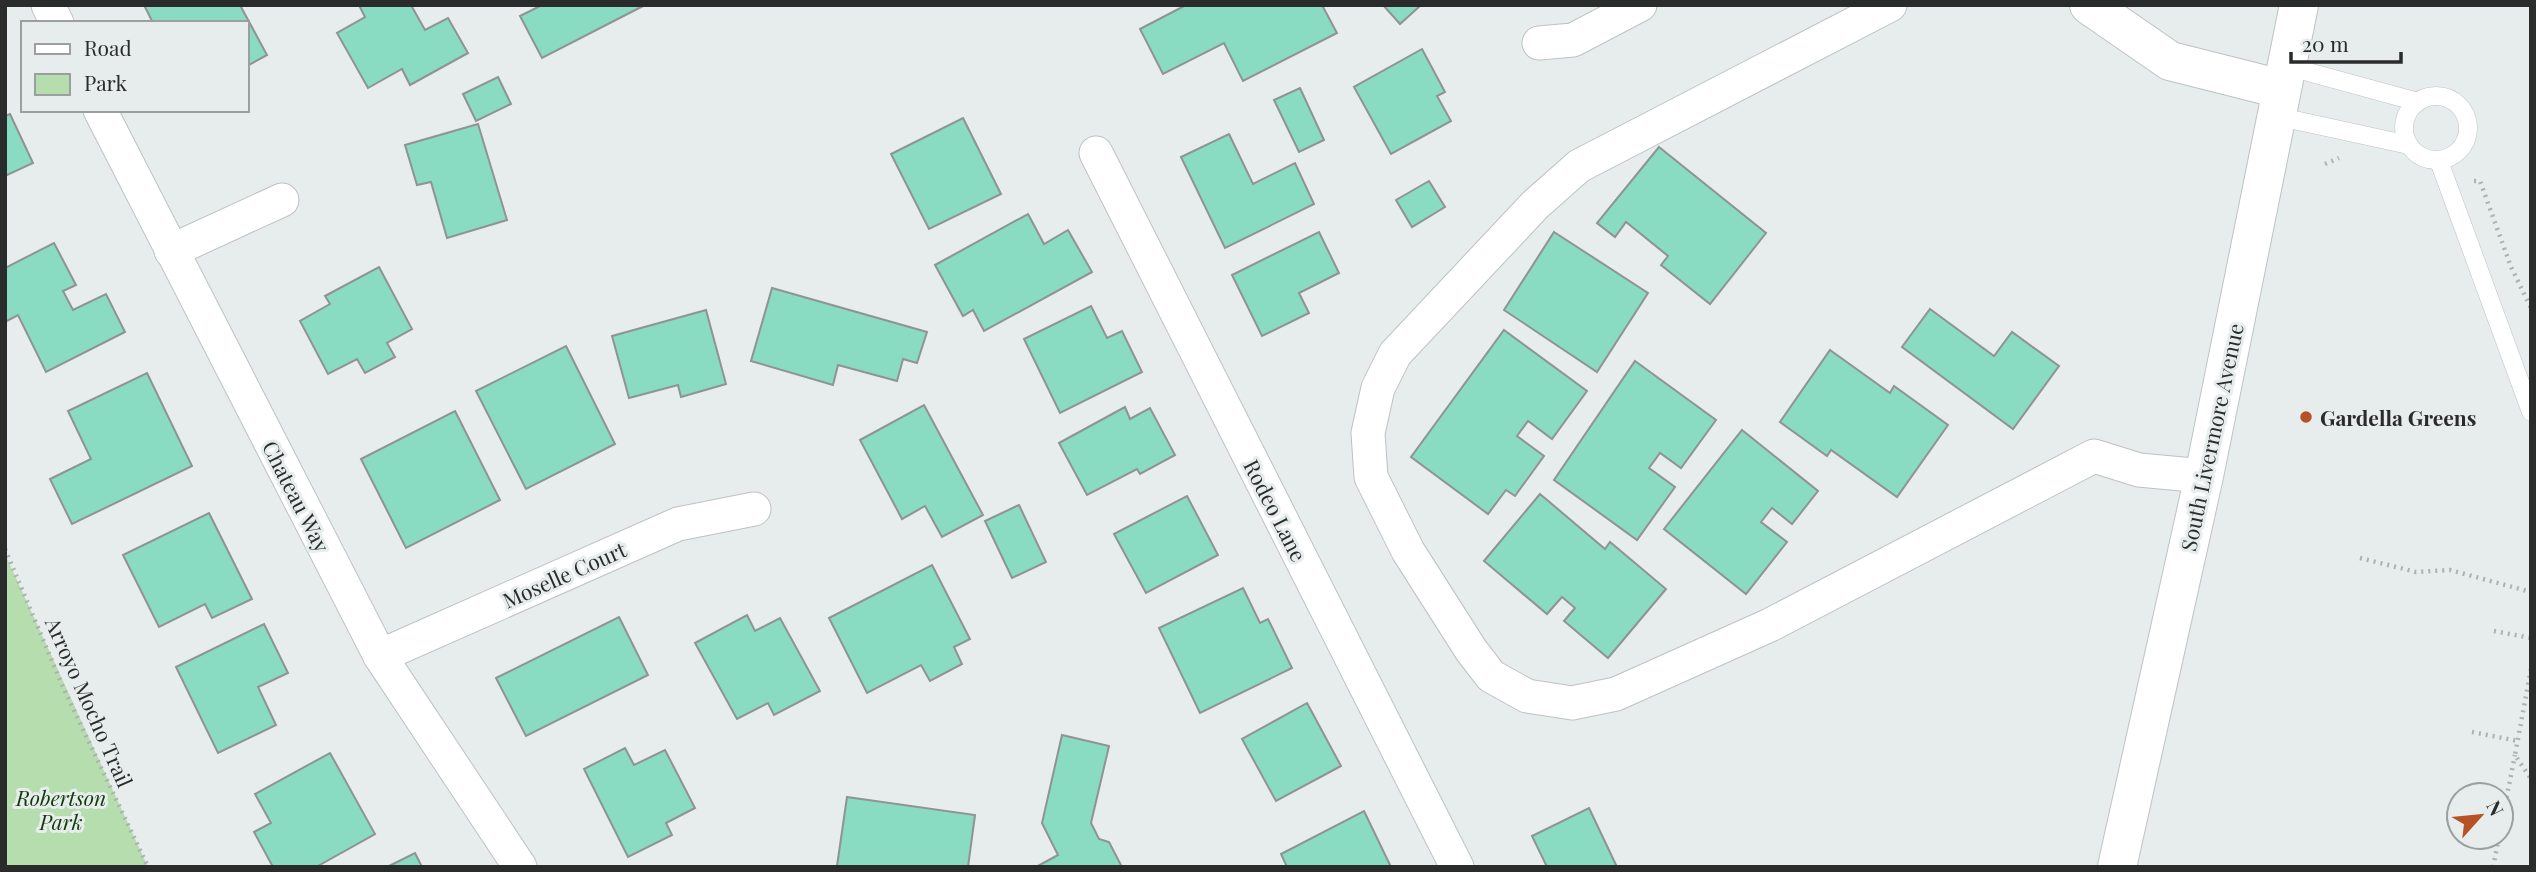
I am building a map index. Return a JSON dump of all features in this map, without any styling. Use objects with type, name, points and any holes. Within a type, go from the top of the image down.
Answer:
[{"type":"main road","points":[[2089,5],[2170,61],[2281,90]]},
{"type":"main road","name":"South Livermore Avenue","points":[[2117,867],[2204,476],[2298,5]]},
{"type":"street","points":[[48,5],[56,21]]},
{"type":"street","points":[[1539,43],[1573,40],[1640,5]]},
{"type":"street","points":[[1890,5],[1579,166],[1535,205],[1395,354],[1378,388],[1368,433],[1371,477],[1408,551],[1471,650],[1491,676],[1527,695],[1572,704],[1616,694],[1770,625],[2094,456],[2139,470],[2204,476]]},
{"type":"street","name":"Chateau Way","points":[[101,112],[380,656],[520,867]]},
{"type":"street","name":"Rodeo Lane","points":[[1096,153],[1457,867]]},
{"type":"street","points":[[171,251],[282,200]]},
{"type":"street","name":"Moselle Court","points":[[380,656],[678,524],[754,509]]},
{"type":"lane","points":[[2281,90],[2418,102],[2434,96],[2443,97],[2453,101],[2466,116],[2469,126],[2464,145],[2448,158],[2439,161],[2422,157],[2409,145],[2281,90]]},
{"type":"lane","points":[[2409,145],[2405,136],[2406,117],[2418,102]]},
{"type":"lane","points":[[2439,161],[2531,412]]},
{"type":"path","name":"Arroyo Mocho Trail","points":[[5,549],[63,687],[148,867]]},
{"type":"path","points":[[2360,558],[2416,572],[2450,570],[2531,592]]},
{"type":"path","points":[[2494,631],[2531,638]]},
{"type":"path","points":[[2510,781],[2531,669]]},
{"type":"path","points":[[2472,732],[2518,741]]},
{"type":"path","points":[[2515,755],[2531,779]]},
{"type":"green space","name":"Robertson Park","points":[[5,554],[148,867],[5,867]]},
{"type":"building","points":[[144,5],[240,5],[267,55],[248,65],[248,21],[152,21]]},
{"type":"building","points":[[359,5],[411,5],[425,30],[448,18],[468,53],[410,85],[402,69],[368,88],[337,33],[365,17]]},
{"type":"building","points":[[542,5],[645,5],[542,58],[520,16]]},
{"type":"building","points":[[1186,5],[1322,5],[1337,33],[1243,81],[1224,43],[1163,74],[1140,29]]},
{"type":"building","points":[[1383,5],[1421,5],[1400,24]]},
{"type":"building","points":[[1422,49],[1445,92],[1437,96],[1451,121],[1391,154],[1354,87]]},
{"type":"building","points":[[498,77],[511,104],[476,121],[463,94]]},
{"type":"building","points":[[1300,88],[1324,140],[1299,152],[1274,100]]},
{"type":"building","points":[[10,114],[33,163],[5,176],[5,116]]},
{"type":"building","points":[[963,118],[1001,194],[929,229],[891,154]]},
{"type":"building","points":[[478,124],[507,220],[447,238],[431,182],[417,185],[405,145]]},
{"type":"building","points":[[1229,134],[1253,184],[1295,163],[1314,204],[1225,248],[1181,157]]},
{"type":"building","points":[[1659,147],[1766,233],[1710,304],[1661,265],[1668,256],[1626,222],[1615,237],[1597,223]]},
{"type":"building","points":[[1429,181],[1445,207],[1412,227],[1396,200]]},
{"type":"building","points":[[1028,214],[1044,244],[1068,230],[1092,272],[984,331],[973,310],[963,316],[935,265]]},
{"type":"building","points":[[1319,232],[1339,273],[1299,293],[1309,313],[1262,336],[1232,275]]},
{"type":"building","points":[[1554,232],[1648,293],[1597,372],[1504,310]]},
{"type":"building","points":[[54,243],[76,285],[63,291],[73,310],[106,294],[125,332],[46,372],[18,315],[5,322],[5,268]]},
{"type":"building","points":[[379,267],[412,329],[387,343],[395,357],[365,373],[357,359],[328,374],[300,321],[330,304],[325,296]]},
{"type":"building","points":[[772,288],[927,332],[917,363],[903,359],[897,381],[838,365],[833,385],[751,361]]},
{"type":"building","points":[[1091,306],[1107,338],[1122,331],[1142,372],[1060,413],[1024,339]]},
{"type":"building","points":[[1930,309],[1994,356],[2012,332],[2059,366],[2013,429],[1902,347]]},
{"type":"building","points":[[706,310],[726,384],[681,397],[678,385],[629,398],[612,336]]},
{"type":"building","points":[[1504,330],[1587,391],[1552,439],[1528,421],[1517,436],[1544,456],[1515,496],[1506,490],[1488,514],[1411,457]]},
{"type":"building","points":[[566,346],[615,444],[526,489],[476,391]]},
{"type":"building","points":[[1830,350],[1890,393],[1894,386],[1948,425],[1897,497],[1831,450],[1827,456],[1780,422]]},
{"type":"building","points":[[1635,361],[1716,420],[1681,468],[1660,453],[1649,468],[1675,487],[1637,540],[1554,480]]},
{"type":"building","points":[[147,373],[192,466],[72,524],[50,479],[91,459],[68,411]]},
{"type":"building","points":[[924,405],[983,515],[942,537],[925,506],[902,519],[860,440]]},
{"type":"building","points":[[1125,407],[1130,419],[1150,408],[1175,455],[1140,474],[1137,469],[1087,495],[1059,443]]},
{"type":"building","points":[[455,411],[500,500],[406,548],[361,459]]},
{"type":"building","points":[[1742,430],[1818,491],[1792,524],[1772,508],[1761,522],[1787,542],[1746,594],[1664,529]]},
{"type":"building","points":[[1540,494],[1605,549],[1610,542],[1666,589],[1608,658],[1564,621],[1575,608],[1562,597],[1547,614],[1484,561]]},
{"type":"building","points":[[1187,496],[1218,555],[1146,593],[1114,534]]},
{"type":"building","points":[[1019,505],[1046,562],[1012,578],[985,521]]},
{"type":"building","points":[[209,513],[252,599],[212,618],[205,604],[159,627],[123,555]]},
{"type":"building","points":[[932,565],[970,639],[954,647],[962,664],[930,681],[921,665],[867,693],[829,618]]},
{"type":"building","points":[[1243,588],[1260,623],[1268,619],[1292,668],[1200,713],[1159,628]]},
{"type":"building","points":[[747,615],[755,631],[780,618],[820,691],[774,715],[768,703],[737,719],[695,643]]},
{"type":"building","points":[[619,617],[648,675],[526,736],[496,678]]},
{"type":"building","points":[[264,624],[288,673],[258,687],[276,725],[218,753],[176,667]]},
{"type":"building","points":[[1307,703],[1341,766],[1276,801],[1242,739]]},
{"type":"building","points":[[1062,735],[1109,746],[1091,823],[1099,839],[1109,842],[1122,867],[1036,867],[1058,855],[1042,823]]},
{"type":"building","points":[[625,748],[634,765],[665,750],[695,808],[666,823],[672,835],[628,857],[584,769]]},
{"type":"building","points":[[330,753],[375,834],[316,867],[273,867],[254,832],[271,823],[255,794]]},
{"type":"building","points":[[847,797],[975,815],[968,867],[837,866]]},
{"type":"building","points":[[1589,808],[1617,867],[1547,867],[1532,836]]},
{"type":"building","points":[[1364,811],[1391,867],[1287,867],[1281,854]]},
{"type":"building","points":[[415,853],[422,867],[387,867]]},
{"type":"place","name":"Gardella Greens","points":[[2306,417]]}]
